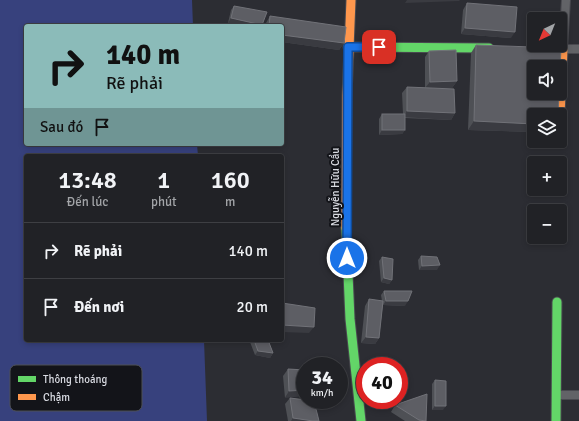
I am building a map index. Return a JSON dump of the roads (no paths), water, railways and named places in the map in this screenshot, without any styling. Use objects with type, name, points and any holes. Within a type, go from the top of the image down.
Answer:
[{"type":"street","name":"Nguyễn Hữu Cầu","points":[[351,0],[348,47],[347,258],[354,357],[361,421]]},
{"type":"street","points":[[565,12],[566,0]]},
{"type":"street","points":[[348,47],[500,48]]},
{"type":"street","points":[[567,49],[579,49]]},
{"type":"street","points":[[560,108],[563,52]]},
{"type":"street","points":[[556,421],[557,302]]},
{"type":"street","points":[[556,395],[579,395]]},
{"type":"water","points":[[0,0],[192,0],[193,24],[24,24],[24,146],[197,146],[198,154],[24,154],[24,342],[204,342],[207,421],[0,421]]}]
